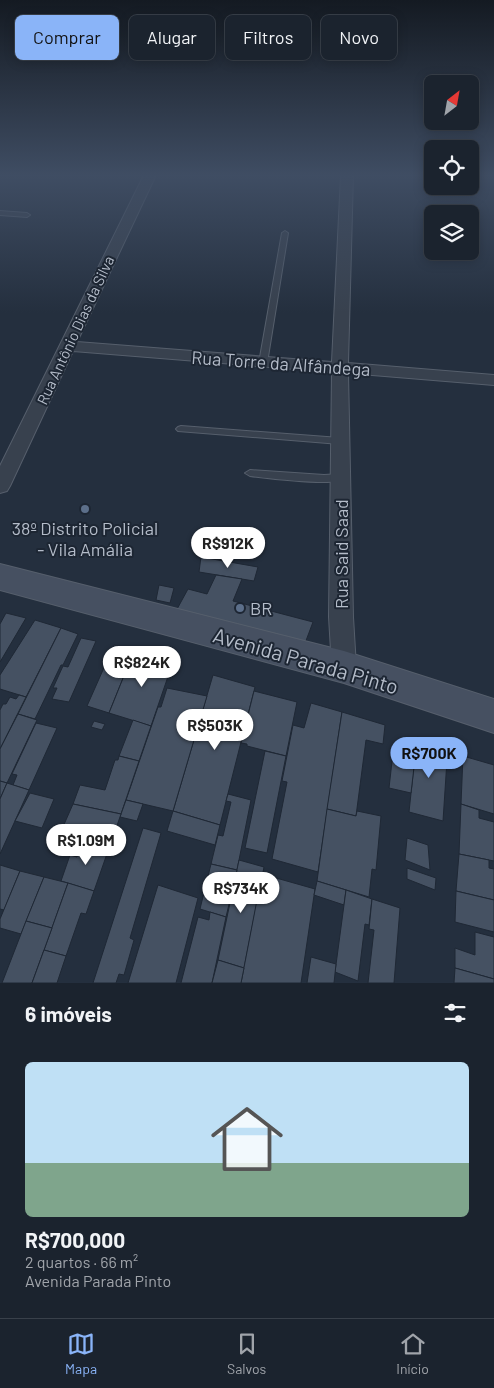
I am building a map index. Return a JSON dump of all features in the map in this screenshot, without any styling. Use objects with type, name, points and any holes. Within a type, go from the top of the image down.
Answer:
[{"type":"main road","name":"Avenida Parada Pinto","points":[[0,577],[344,668],[494,716]]},
{"type":"street","name":"Rua Antônio Dias da Silva","points":[[0,486],[69,346],[127,221]]},
{"type":"street","name":"Rua Said Saad","points":[[344,668],[341,617],[340,368],[345,221]]},
{"type":"street","name":"Rua Torre da Alfândega","points":[[69,346],[494,380]]},
{"type":"lane","points":[[263,363],[285,233]]},
{"type":"lane","points":[[181,429],[340,441]]},
{"type":"lane","points":[[250,473],[324,479],[341,478]]},
{"type":"building","points":[[201,557],[258,567],[254,581],[199,572]]},
{"type":"building","points":[[216,575],[242,579],[233,601],[313,622],[304,646],[176,611],[188,589],[207,594]]},
{"type":"building","points":[[159,585],[174,588],[170,603],[156,600]]},
{"type":"building","points":[[6,613],[26,618],[0,662],[0,624]]},
{"type":"building","points":[[35,620],[61,628],[26,697],[0,689],[0,675]]},
{"type":"building","points":[[61,628],[78,634],[63,665],[61,665],[35,719],[18,714]]},
{"type":"building","points":[[81,638],[96,641],[69,702],[52,699],[57,688],[53,688],[63,666],[68,667]]},
{"type":"building","points":[[114,645],[134,651],[109,713],[87,706]]},
{"type":"building","points":[[134,651],[173,662],[151,726],[109,713]]},
{"type":"building","points":[[213,675],[255,687],[220,825],[173,811]]},
{"type":"building","points":[[167,688],[207,696],[173,811],[126,800],[158,707],[161,707]]},
{"type":"building","points":[[254,691],[297,702],[286,756],[241,743]]},
{"type":"building","points":[[19,695],[26,697],[0,749],[0,710],[10,697],[16,699]]},
{"type":"building","points":[[311,703],[342,712],[318,872],[272,859],[287,782],[282,781],[293,725],[304,728]]},
{"type":"building","points":[[342,712],[385,725],[383,744],[366,740],[356,816],[327,809]]},
{"type":"building","points":[[18,714],[37,720],[7,783],[0,781],[0,749]]},
{"type":"building","points":[[133,720],[151,726],[139,761],[119,756]]},
{"type":"building","points":[[94,721],[105,724],[102,730],[91,727]]},
{"type":"building","points":[[36,723],[57,728],[29,790],[13,785],[17,775],[12,774]]},
{"type":"building","points":[[417,737],[448,745],[443,821],[409,812]]},
{"type":"building","points":[[394,744],[416,750],[411,793],[389,788]]},
{"type":"building","points":[[265,751],[286,756],[267,853],[245,848]]},
{"type":"building","points":[[119,756],[139,761],[121,814],[73,804],[80,785],[105,790],[115,760],[118,760]]},
{"type":"building","points":[[463,756],[494,765],[494,814],[461,804]]},
{"type":"building","points":[[0,781],[7,783],[0,799]]},
{"type":"building","points":[[7,783],[29,790],[0,854],[0,799]]},
{"type":"building","points":[[30,793],[54,799],[42,828],[15,821]]},
{"type":"building","points":[[228,794],[251,800],[237,870],[211,864],[218,835],[223,836],[231,802],[226,801]]},
{"type":"building","points":[[126,800],[143,804],[137,821],[120,817]]},
{"type":"building","points":[[73,804],[121,814],[111,843],[62,829]]},
{"type":"building","points":[[461,804],[479,810],[479,818],[494,822],[494,861],[459,854]]},
{"type":"building","points":[[327,809],[356,816],[357,811],[381,816],[376,870],[372,869],[369,897],[317,881]]},
{"type":"building","points":[[173,811],[220,825],[215,845],[167,831]]},
{"type":"building","points":[[143,828],[161,833],[130,938],[134,940],[124,975],[119,974],[116,983],[93,983]]},
{"type":"building","points":[[407,838],[428,845],[430,870],[405,860]]},
{"type":"building","points":[[83,840],[109,848],[94,891],[61,881],[70,855],[77,857]]},
{"type":"building","points":[[459,854],[489,860],[489,868],[494,869],[494,900],[456,891]]},
{"type":"building","points":[[239,860],[264,867],[244,968],[218,960]]},
{"type":"building","points":[[211,864],[237,870],[226,917],[200,909]]},
{"type":"building","points":[[0,865],[20,871],[4,910],[0,909]]},
{"type":"building","points":[[407,868],[436,878],[435,890],[407,879]]},
{"type":"building","points":[[20,871],[44,877],[21,934],[0,928],[0,919]]},
{"type":"building","points":[[262,874],[315,889],[301,983],[241,983]]},
{"type":"building","points":[[44,877],[68,883],[52,928],[26,921]]},
{"type":"building","points":[[317,881],[346,890],[344,905],[314,895]]},
{"type":"building","points":[[68,883],[94,891],[86,914],[81,913],[66,956],[44,950]]},
{"type":"building","points":[[158,885],[198,898],[176,983],[128,983]]},
{"type":"building","points":[[346,890],[372,899],[369,925],[365,924],[358,981],[335,972]]},
{"type":"building","points":[[456,891],[494,900],[494,932],[455,922]]},
{"type":"building","points":[[372,899],[400,908],[394,983],[368,983],[374,930],[369,929]]},
{"type":"building","points":[[210,912],[226,917],[212,983],[181,983],[198,917],[209,920]]},
{"type":"building","points":[[26,921],[52,928],[32,983],[2,983]]},
{"type":"building","points":[[475,932],[494,937],[494,979],[455,968],[455,948],[475,955]]},
{"type":"building","points":[[44,950],[66,956],[57,983],[32,983]]},
{"type":"building","points":[[311,957],[336,964],[334,983],[307,983]]},
{"type":"building","points":[[218,960],[244,968],[241,983],[212,983]]},
{"type":"building","points":[[455,968],[494,979],[494,983],[454,983]]},
{"type":"place","name":"38º Distrito Policial - Vila Amália","points":[[85,509]]},
{"type":"place","name":"BR","points":[[240,608]]}]
